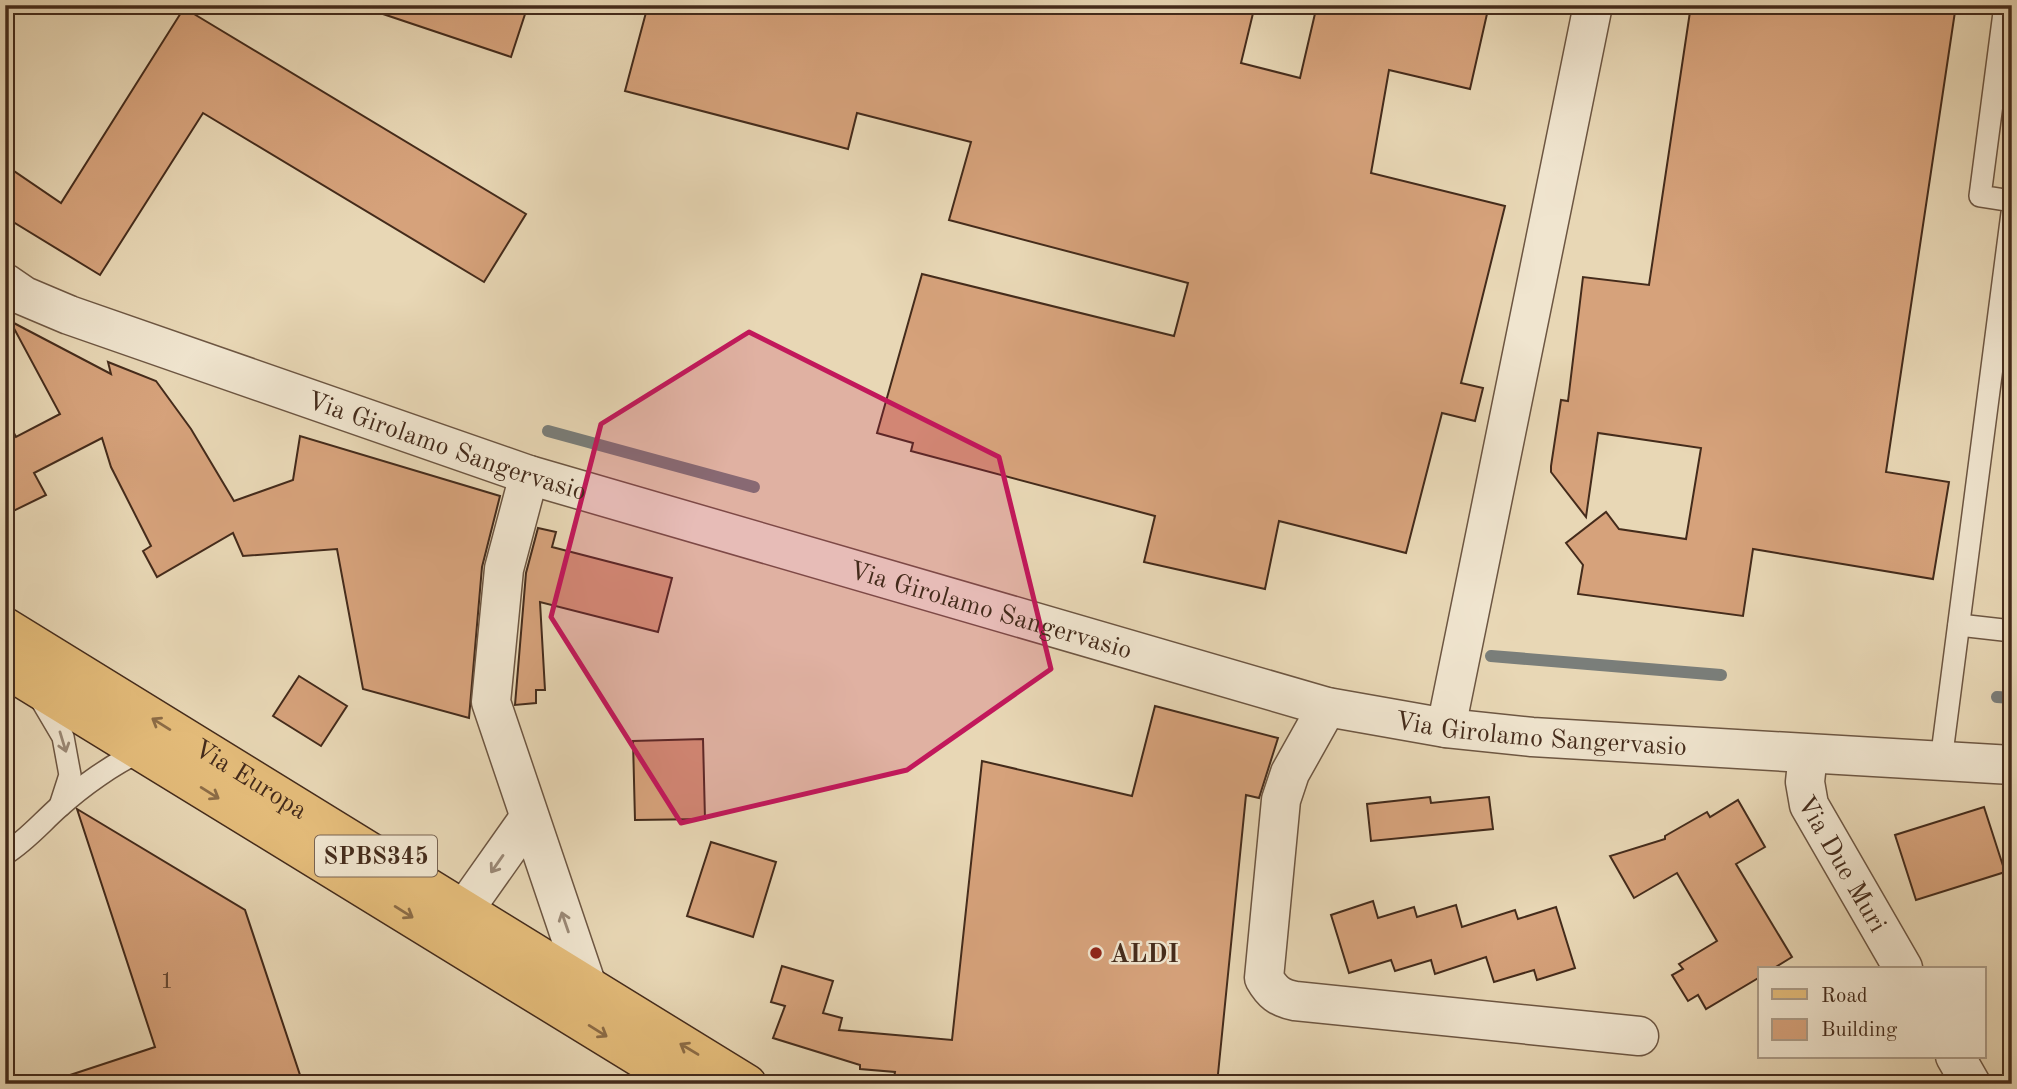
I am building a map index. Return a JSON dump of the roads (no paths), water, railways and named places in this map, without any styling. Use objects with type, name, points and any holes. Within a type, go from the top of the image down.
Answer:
[{"type":"main road","name":"Via Europa","points":[[5,627],[747,1084]]},
{"type":"main road","name":"Via Europa","points":[[18,676],[683,1084]]},
{"type":"street","points":[[1446,728],[1593,5]]},
{"type":"street","name":"Via Girolamo Sangervasio","points":[[5,283],[24,296],[69,315],[529,475],[1327,707],[1446,728],[1532,737],[2012,765]]},
{"type":"street","points":[[529,475],[504,569],[491,702],[587,986]]},
{"type":"street","points":[[1327,707],[1290,773],[1281,800],[1264,978],[1271,990],[1282,998],[1296,1001],[1639,1036]]},
{"type":"street","name":"Via Due Muri","points":[[1808,754],[1805,782],[1809,805],[1902,967]]},
{"type":"street","points":[[464,910],[529,818]]},
{"type":"street","points":[[1956,1058],[1971,1084]]},
{"type":"lane","points":[[2005,5],[1980,196],[2012,201]]},
{"type":"lane","points":[[1941,761],[2012,213]]},
{"type":"lane","points":[[1959,625],[2012,631]]},
{"type":"lane","points":[[18,676],[64,737],[70,775],[60,806]]},
{"type":"lane","points":[[5,854],[24,842],[60,806],[126,758],[141,751]]},
{"type":"waterway","points":[[548,431],[754,487]]},
{"type":"waterway","points":[[1491,656],[1721,675]]},
{"type":"waterway","points":[[1997,697],[2012,698]]},
{"type":"place","name":"ALDI","points":[[1096,953]]}]
